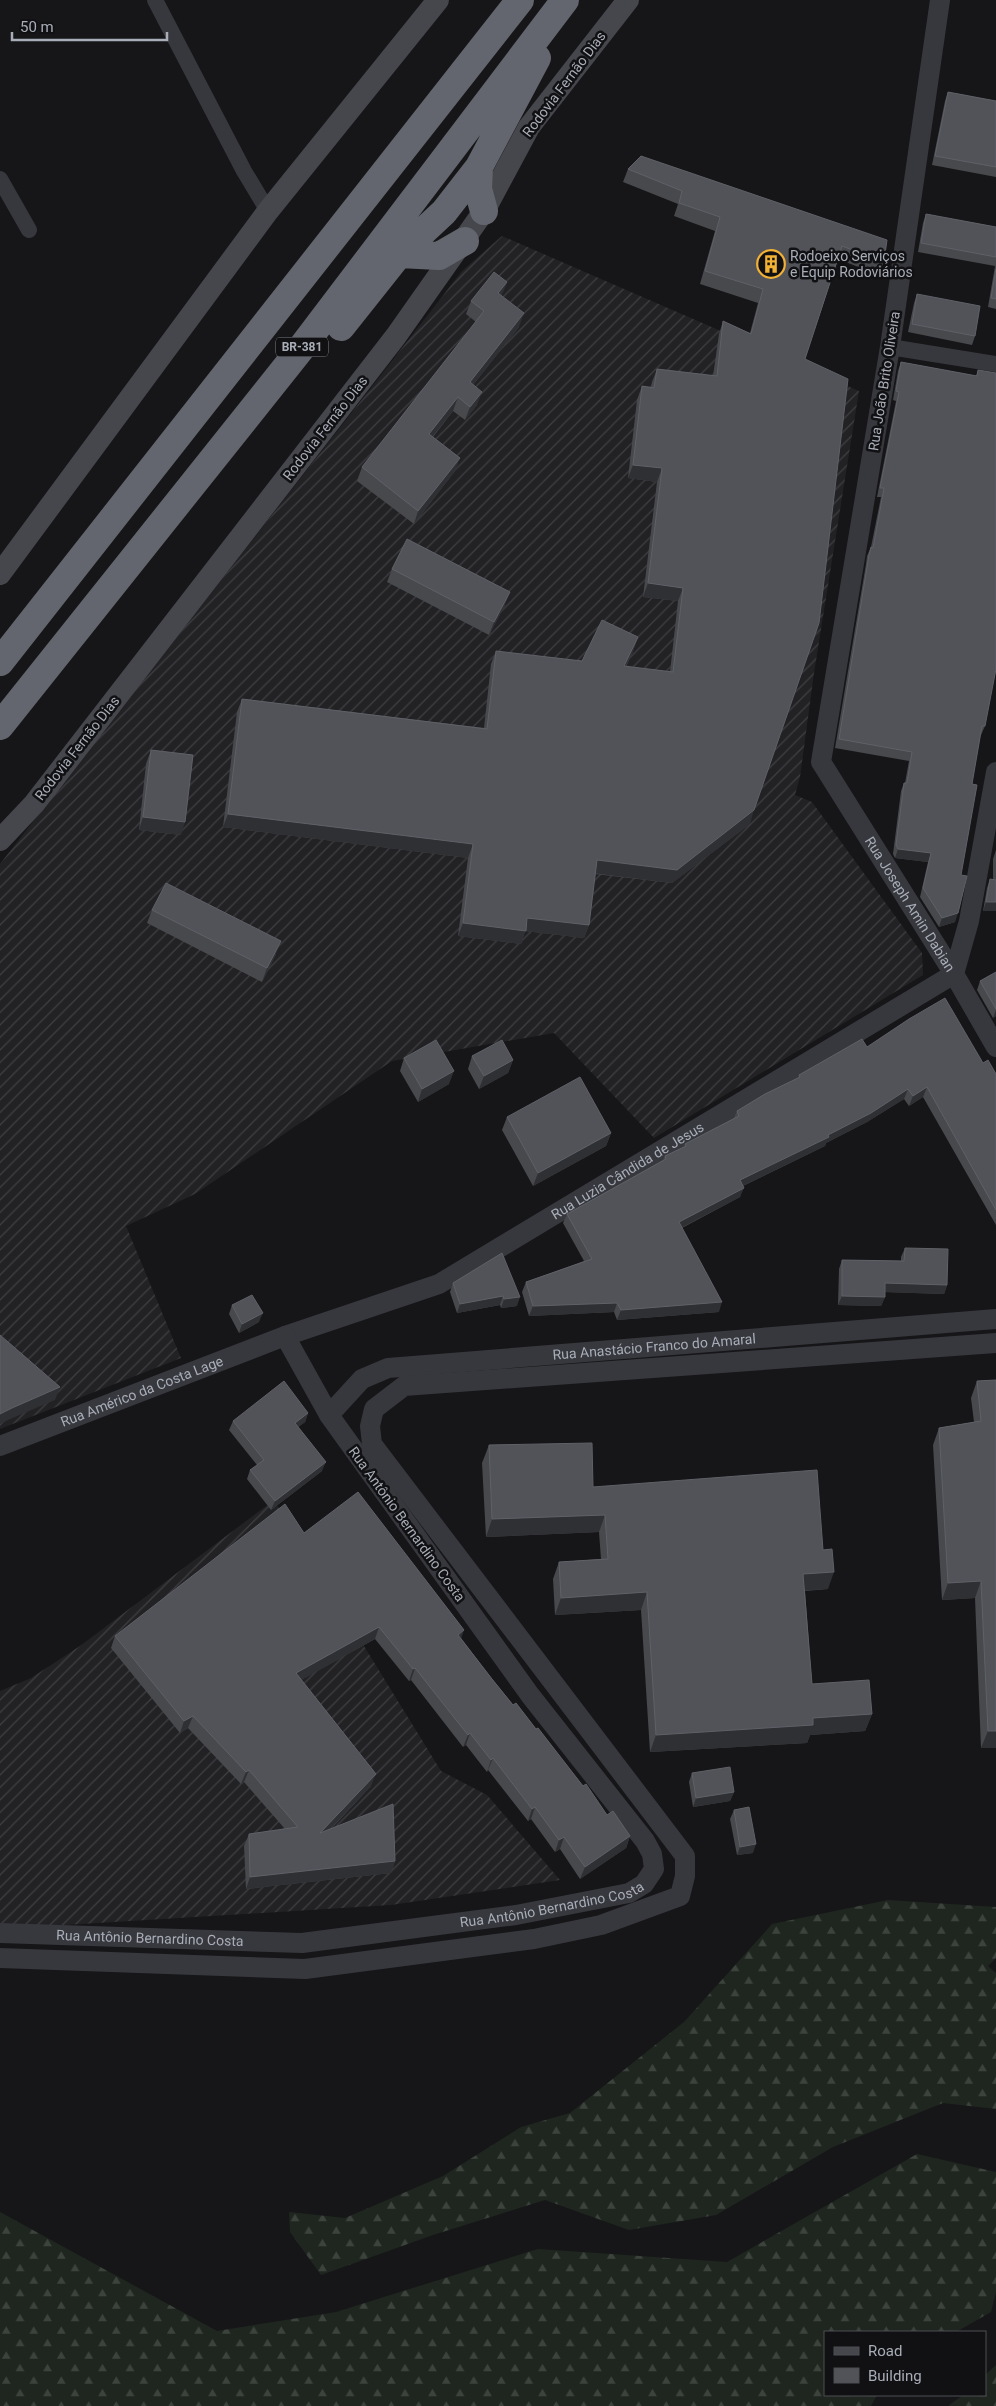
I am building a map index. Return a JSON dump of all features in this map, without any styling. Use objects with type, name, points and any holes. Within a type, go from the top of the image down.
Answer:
[{"type":"highway","name":"BR-381","points":[[0,662],[520,0]]},
{"type":"highway","name":"BR-381","points":[[0,726],[299,351],[559,9]]},
{"type":"highway","points":[[299,351],[333,336],[399,254],[444,212],[479,167],[533,67],[559,9]]},
{"type":"highway","points":[[479,167],[478,188],[484,211]]},
{"type":"highway","points":[[399,254],[439,256],[465,241]]},
{"type":"main road","points":[[1,573],[268,211],[438,0]]},
{"type":"main road","name":"Rodovia Fernão Dias","points":[[0,840],[34,804],[107,710],[319,436],[465,241],[484,211],[528,127],[628,0]]},
{"type":"street","points":[[155,0],[244,171],[268,211]]},
{"type":"street","name":"Rua João Brito Oliveira","points":[[821,762],[890,347],[940,0]]},
{"type":"street","points":[[0,179],[29,230]]},
{"type":"street","points":[[890,347],[996,364]]},
{"type":"street","name":"Rua Joseph Amin Dabian","points":[[821,762],[954,974],[996,1047]]},
{"type":"street","points":[[954,974],[969,921],[996,772]]},
{"type":"street","name":"Rua Luzia Cândida de Jesus","points":[[285,1336],[439,1284],[954,974]]},
{"type":"street","name":"Rua Anastácio Franco do Amaral","points":[[329,1415],[362,1379],[388,1368],[996,1319]]},
{"type":"street","name":"Rua Antônio Bernardino Costa","points":[[0,1933],[302,1943],[516,1915],[630,1893],[644,1884],[654,1869],[652,1854],[645,1841],[530,1695],[329,1415],[285,1336]]},
{"type":"street","name":"Rua Américo da Costa Lage","points":[[0,1446],[285,1336]]},
{"type":"street","name":"Rua Anastácio Franco do Amaral","points":[[372,1444],[370,1426],[374,1408],[404,1386],[996,1342]]},
{"type":"street","name":"Rua Antônio Bernardino Costa","points":[[0,1958],[305,1969],[534,1939],[601,1925],[680,1896],[685,1876],[685,1856],[372,1444]]},
{"type":"street","points":[[530,1695],[550,1678]]},
{"type":"shaded area","points":[[502,236],[859,391],[814,673],[800,777],[795,795],[812,802],[922,953],[923,975],[654,1138],[554,1033],[392,1061],[195,1194],[126,1226],[181,1358],[0,1429],[0,864],[462,271]]},
{"type":"shaded area","points":[[274,1500],[441,1771],[487,1795],[560,1880],[391,1905],[0,1929],[0,1691],[31,1678],[80,1646]]},
{"type":"green space","points":[[888,1900],[996,1907],[996,1958],[988,1966],[996,1973],[996,2109],[943,2103],[833,2147],[716,2215],[629,2230],[545,2200],[433,2235],[321,2275],[290,2232],[289,2212],[345,2218],[443,2176],[521,2127],[570,2113],[684,2022],[772,1924]]},
{"type":"green space","points":[[917,2154],[996,2172],[996,2292],[991,2312],[958,2331],[824,2331],[824,2396],[876,2396],[871,2406],[0,2406],[0,2212],[217,2331],[336,2312],[538,2249],[727,2262]]},
{"type":"green space","points":[[996,2365],[996,2406],[948,2406],[962,2396],[986,2396],[986,2374]]},
{"type":"building","points":[[948,92],[996,101],[996,167],[935,156]]},
{"type":"building","points":[[641,156],[887,240],[884,262],[842,246],[805,359],[848,379],[819,623],[754,810],[677,870],[597,860],[589,925],[527,918],[526,931],[463,923],[473,844],[228,814],[242,699],[487,729],[496,651],[582,661],[602,620],[638,637],[624,666],[673,672],[683,588],[648,583],[662,468],[633,465],[642,386],[654,388],[657,369],[717,376],[723,321],[751,334],[763,289],[705,271],[720,217],[679,203],[682,191],[628,169]]},
{"type":"building","points":[[926,214],[996,227],[996,257],[921,243]]},
{"type":"building","points":[[996,269],[996,299],[991,298]]},
{"type":"building","points":[[494,272],[507,282],[498,293],[524,313],[470,382],[482,392],[470,407],[458,397],[429,434],[460,458],[418,511],[362,467],[484,311],[471,301]]},
{"type":"building","points":[[917,294],[980,306],[975,336],[912,324]]},
{"type":"building","points":[[901,362],[977,376],[978,370],[996,373],[996,669],[985,726],[982,726],[972,784],[977,785],[961,875],[967,876],[958,913],[942,918],[923,888],[931,853],[898,849],[896,845],[904,783],[907,783],[912,752],[839,739],[869,555],[871,547],[873,548],[884,488],[880,488],[899,392],[896,391]]},
{"type":"building","points":[[407,539],[510,592],[494,622],[392,569]]},
{"type":"building","points":[[151,750],[193,755],[185,822],[143,817]]},
{"type":"building","points":[[990,879],[996,880],[996,902],[986,902]]},
{"type":"building","points":[[166,883],[281,941],[267,968],[152,910]]},
{"type":"building","points":[[996,972],[996,1009],[980,981]]},
{"type":"building","points":[[945,998],[983,1063],[988,1060],[996,1074],[996,1210],[927,1087],[913,1096],[908,1089],[871,1113],[828,1135],[829,1137],[740,1180],[744,1188],[679,1222],[722,1302],[621,1310],[617,1303],[533,1306],[526,1282],[592,1259],[567,1214],[666,1159],[665,1156],[686,1146],[685,1144],[739,1116],[737,1111],[765,1094],[800,1077],[799,1075],[862,1039],[867,1047]]},
{"type":"building","points":[[436,1040],[454,1071],[422,1089],[404,1058]]},
{"type":"building","points":[[502,1040],[513,1060],[484,1076],[472,1056]]},
{"type":"building","points":[[580,1077],[611,1133],[538,1173],[507,1117]]},
{"type":"building","points":[[905,1248],[948,1249],[947,1285],[885,1283],[885,1297],[842,1296],[842,1260],[904,1261]]},
{"type":"building","points":[[502,1253],[520,1297],[504,1299],[503,1296],[460,1304],[453,1283]]},
{"type":"building","points":[[252,1295],[263,1313],[242,1324],[232,1305]]},
{"type":"building","points":[[0,1335],[60,1387],[0,1414]]},
{"type":"building","points":[[996,1380],[996,1731],[988,1731],[981,1581],[948,1583],[939,1428],[981,1421],[977,1381]]},
{"type":"building","points":[[284,1381],[308,1413],[295,1423],[326,1462],[275,1501],[250,1470],[264,1460],[233,1421]]},
{"type":"building","points":[[592,1443],[593,1487],[817,1470],[823,1550],[832,1549],[834,1572],[803,1574],[812,1684],[869,1680],[872,1714],[813,1718],[813,1725],[656,1735],[647,1592],[561,1598],[559,1562],[608,1559],[605,1515],[492,1519],[489,1445]]},
{"type":"building","points":[[358,1492],[464,1630],[458,1635],[492,1679],[513,1705],[516,1703],[536,1729],[538,1728],[583,1786],[586,1784],[607,1815],[613,1811],[630,1836],[585,1867],[564,1837],[559,1840],[535,1807],[532,1809],[493,1758],[491,1760],[470,1733],[468,1735],[415,1668],[413,1669],[379,1627],[296,1673],[376,1774],[320,1833],[393,1804],[395,1861],[250,1877],[249,1834],[298,1827],[249,1770],[246,1772],[193,1716],[184,1721],[115,1636],[285,1504],[304,1533]]},
{"type":"building","points":[[730,1767],[734,1792],[696,1798],[692,1773]]},
{"type":"building","points":[[749,1807],[756,1844],[740,1847],[734,1810]]},
{"type":"place","name":"Rodoeixo Serviços e Equip Rodoviários","points":[[771,264]]}]
